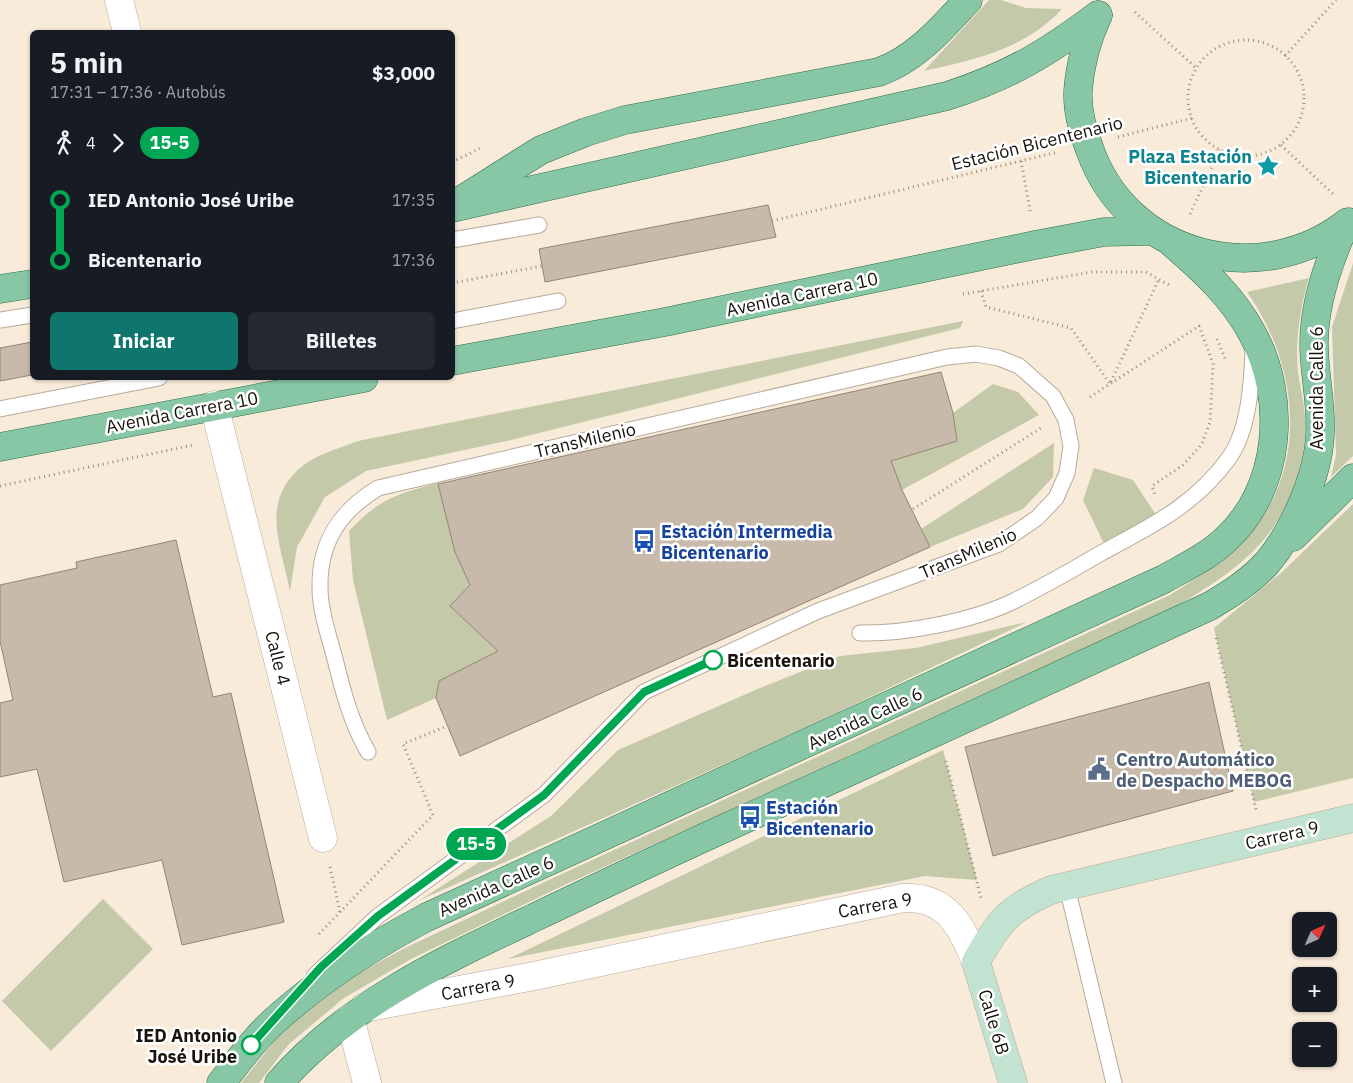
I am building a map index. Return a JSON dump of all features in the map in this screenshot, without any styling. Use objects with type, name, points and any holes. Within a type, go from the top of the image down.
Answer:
[{"type":"main road","points":[[455,205],[541,150],[586,132],[625,120],[879,72],[898,66],[913,55],[968,0]]},
{"type":"main road","points":[[455,206],[947,96],[987,83],[1020,67],[1055,47],[1103,8]]},
{"type":"main road","name":"Avenida Calle 6","points":[[221,1083],[251,1045],[273,1022],[358,957],[427,917],[1164,579],[1207,555],[1243,522],[1261,492],[1272,454],[1274,410],[1267,370],[1253,335],[1214,280],[1120,204],[1097,171],[1082,129],[1078,93],[1083,53],[1103,8]]},
{"type":"main road","points":[[1162,237],[1204,254],[1242,260],[1279,255],[1314,244],[1350,220]]},
{"type":"main road","name":"Avenida Calle 6","points":[[279,1083],[327,1035],[356,1013],[409,980],[656,860],[1210,606],[1230,595],[1267,562],[1299,510],[1315,467],[1320,435],[1314,343],[1316,318],[1326,276],[1350,220]]},
{"type":"main road","name":"Avenida Carrera 10","points":[[455,360],[665,322],[1104,232],[1162,237]]},
{"type":"main road","points":[[0,289],[30,284]]},
{"type":"main road","name":"Avenida Carrera 10","points":[[0,447],[353,380]]},
{"type":"main road","points":[[1267,562],[1353,478]]},
{"type":"street","points":[[119,0],[126,30]]},
{"type":"street","name":"Calle 4","points":[[214,405],[323,838]]},
{"type":"street","name":"Carrera 9","points":[[976,962],[990,935],[1006,915],[1026,901],[1067,886],[1353,818]]},
{"type":"street","name":"Carrera 9","points":[[356,1013],[903,898],[921,897],[938,904],[955,921],[976,962]]},
{"type":"street","name":"Calle 6B","points":[[976,962],[1013,1083]]},
{"type":"street","points":[[356,1013],[367,1083]]},
{"type":"lane","points":[[455,239],[539,225]]},
{"type":"lane","points":[[455,320],[558,301]]},
{"type":"lane","points":[[0,320],[30,315]]},
{"type":"lane","points":[[860,633],[897,632],[976,615],[1013,602],[1160,521],[1200,492],[1230,456],[1246,417],[1252,384],[1253,335]]},
{"type":"lane","name":"TransMilenio","points":[[273,1022],[321,967],[378,916],[544,795],[644,692],[818,611],[999,544],[1023,530],[1056,498],[1067,473],[1071,446],[1066,420],[1052,396],[1019,366],[999,358],[976,354],[947,357],[378,488],[361,499],[340,519],[323,558],[320,588],[324,614],[348,711],[368,752]]},
{"type":"lane","points":[[0,409],[149,380]]},
{"type":"lane","points":[[1067,886],[1114,1083]]},
{"type":"path","points":[[1285,56],[1336,0]]},
{"type":"path","points":[[1135,12],[1196,68]]},
{"type":"path","points":[[1256,41],[1272,47],[1285,56],[1296,70],[1302,86],[1303,98],[1299,120],[1294,131],[1280,145],[1266,153],[1251,156],[1237,156],[1210,144],[1199,132],[1192,118],[1188,99],[1190,83],[1196,68],[1216,48],[1233,42],[1256,41]]},
{"type":"path","name":"Estación Bicentenario","points":[[772,221],[1192,118]]},
{"type":"path","points":[[1280,145],[1333,194]]},
{"type":"path","points":[[1188,219],[1220,150]]},
{"type":"path","points":[[1021,161],[1034,245]]},
{"type":"path","points":[[455,283],[542,266]]},
{"type":"path","points":[[961,295],[1092,272],[1146,272],[1175,288]]},
{"type":"path","points":[[1110,384],[1160,279]]},
{"type":"path","points":[[981,291],[986,307],[1071,328],[1110,384]]},
{"type":"path","points":[[1090,397],[1199,326],[1213,364],[1210,422],[1202,444],[1183,464],[1152,486],[1157,500]]},
{"type":"path","points":[[1214,333],[1227,365]]},
{"type":"path","points":[[913,509],[1042,428]]},
{"type":"path","points":[[0,486],[223,439]]},
{"type":"path","points":[[1210,606],[1262,840]]},
{"type":"path","points":[[313,940],[433,814],[402,744],[447,726]]},
{"type":"path","points":[[938,731],[990,935]]},
{"type":"path","points":[[323,838],[340,912]]},
{"type":"green space","points":[[989,0],[1001,0],[1026,8],[1062,9],[1048,23],[1016,43],[980,57],[924,71]]},
{"type":"green space","points":[[1353,263],[1353,456],[1331,477],[1336,455],[1332,327]]},
{"type":"green space","points":[[1309,278],[1303,301],[1297,348],[1305,425],[1305,440],[1301,462],[1288,501],[1277,521],[1265,539],[1234,568],[1176,607],[558,888],[411,959],[344,998],[289,1044],[259,1083],[241,1083],[280,1034],[337,985],[403,949],[553,878],[1170,595],[1222,560],[1249,535],[1269,507],[1282,478],[1289,446],[1290,414],[1286,382],[1277,350],[1264,320],[1247,292]]},
{"type":"green space","points":[[963,321],[960,328],[511,440],[366,471],[325,497],[297,547],[290,591],[278,539],[277,507],[282,492],[291,477],[310,460],[331,451],[358,441]]},
{"type":"green space","points":[[993,384],[1018,392],[1039,415],[902,490],[891,461],[957,441],[953,413]]},
{"type":"green space","points":[[1054,443],[1053,477],[1023,509],[930,547],[921,529]]},
{"type":"green space","points":[[1094,468],[1133,480],[1160,521],[1107,550],[1083,500]]},
{"type":"green space","points":[[438,483],[455,552],[470,585],[450,606],[498,651],[439,681],[436,698],[387,720],[353,580],[349,531],[370,511],[389,499]]},
{"type":"green space","points":[[1353,504],[1353,778],[1254,802],[1214,628],[1281,573]]},
{"type":"green space","points":[[1027,622],[807,727],[420,900],[551,816],[618,750],[760,688],[840,656],[916,648]]},
{"type":"green space","points":[[943,750],[977,880],[925,876],[508,959]]},
{"type":"green space","points":[[103,899],[153,949],[51,1051],[2,1001]]},
{"type":"building","points":[[768,205],[776,237],[545,282],[539,249]]},
{"type":"building","points":[[30,342],[30,375],[0,381],[0,348]]},
{"type":"building","name":"Bicentenario","points":[[941,372],[953,413],[957,441],[891,461],[902,490],[930,547],[460,756],[436,698],[439,681],[498,651],[450,606],[470,585],[455,552],[438,484]]},
{"type":"building","points":[[176,540],[213,697],[231,693],[284,922],[182,945],[162,860],[64,882],[37,769],[0,777],[0,703],[13,700],[0,641],[0,585],[77,568],[76,562]]},
{"type":"building","name":"Centro Automático de Despacho MEBOG","points":[[1209,682],[1233,791],[993,856],[965,747]]},
{"type":"bus line","name":"15-5","points":[[251,1045],[321,967],[378,916],[544,795],[644,692],[713,660]]},
{"type":"place","name":"Plaza Estación Bicentenario","points":[[1268,166]]},
{"type":"place","name":"Estación Intermedia Bicentenario","points":[[644,541]]},
{"type":"place","name":"Bicentenario","points":[[713,660]]},
{"type":"place","name":"Centro Automático de Despacho MEBOG","points":[[1099,769]]},
{"type":"place","name":"Estación Bicentenario","points":[[750,817]]},
{"type":"place","name":"IED Antonio José Uribe","points":[[251,1045]]}]
